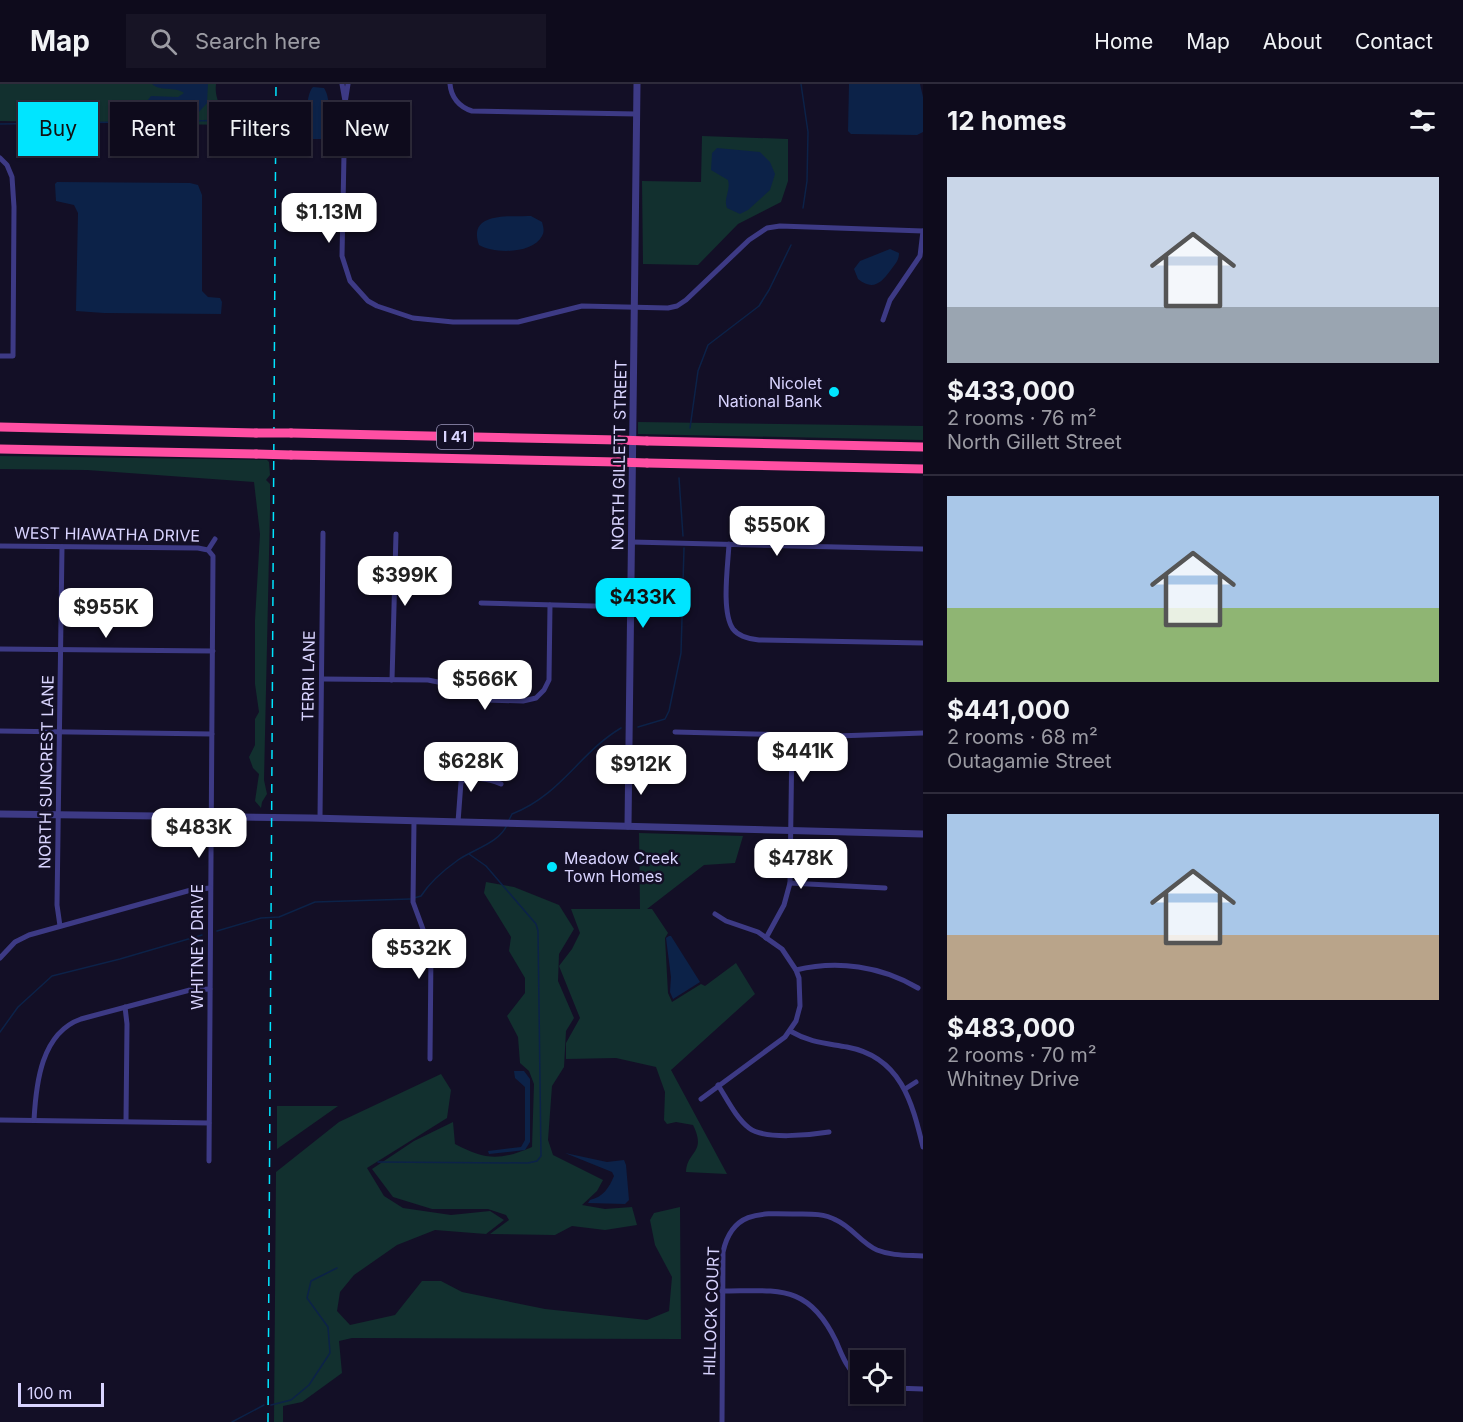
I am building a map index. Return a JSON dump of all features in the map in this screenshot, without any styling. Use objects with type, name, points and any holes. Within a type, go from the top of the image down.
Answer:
[{"type":"highway","name":"I 41","points":[[0,427],[923,447]]},
{"type":"highway","name":"I 41","points":[[0,449],[923,469]]},
{"type":"street","points":[[342,84],[345,102]]},
{"type":"street","points":[[345,102],[348,84]]},
{"type":"street","points":[[450,84],[456,100],[467,110],[637,114]]},
{"type":"street","name":"NORTH GILLETT STREET","points":[[628,826],[637,84]]},
{"type":"street","points":[[344,156],[342,256],[347,276],[356,290],[368,301],[413,318],[453,322],[518,322],[582,306],[668,308],[682,303],[749,240],[767,228],[780,226],[923,231],[920,256],[890,300],[883,320]]},
{"type":"street","points":[[0,158],[7,165],[12,183],[13,356],[0,356]]},
{"type":"street","name":"TERRI LANE","points":[[320,818],[323,533]]},
{"type":"street","points":[[392,680],[396,534]]},
{"type":"street","points":[[210,551],[215,539]]},
{"type":"street","points":[[632,542],[923,549]]},
{"type":"street","points":[[729,544],[728,615],[734,629],[741,635],[759,640],[923,643]]},
{"type":"street","name":"WEST HIAWATHA DRIVE","points":[[0,546],[198,548],[210,551]]},
{"type":"street","name":"NORTH SUNCREST LANE","points":[[60,926],[57,905],[62,547]]},
{"type":"street","name":"WHITNEY DRIVE","points":[[209,1161],[214,563],[210,551]]},
{"type":"street","points":[[481,603],[631,607]]},
{"type":"street","points":[[322,679],[435,681],[477,697],[492,700],[523,701],[536,698],[544,690],[549,680],[550,605]]},
{"type":"street","points":[[0,649],[213,651]]},
{"type":"street","points":[[0,731],[212,734]]},
{"type":"street","points":[[675,732],[792,736],[923,733]]},
{"type":"street","points":[[766,938],[784,904],[790,883],[792,736]]},
{"type":"street","points":[[458,822],[461,782],[469,778],[490,779],[501,784]]},
{"type":"street","points":[[0,813],[320,818],[923,834]]},
{"type":"street","points":[[414,821],[413,902],[431,951],[430,1059]]},
{"type":"street","points":[[790,883],[885,888]]},
{"type":"street","points":[[0,958],[15,942],[29,935],[191,890],[210,888]]},
{"type":"street","points":[[701,1099],[777,1044],[790,1031],[796,1021],[800,1006],[799,978],[782,950],[766,938],[715,914]]},
{"type":"street","points":[[796,970],[824,964],[848,965],[907,982],[918,988]]},
{"type":"street","points":[[34,1120],[44,1054],[50,1044],[75,1021],[190,990],[210,989]]},
{"type":"street","points":[[125,1007],[127,1024],[126,1121]]},
{"type":"street","points":[[790,1031],[813,1042],[847,1047],[866,1053],[891,1070],[905,1089],[923,1147]]},
{"type":"street","points":[[905,1089],[916,1082]]},
{"type":"street","points":[[718,1085],[738,1115],[753,1131],[766,1134],[811,1135],[829,1132]]},
{"type":"street","points":[[0,1120],[209,1123]]},
{"type":"street","name":"HILLOCK COURT","points":[[722,1422],[723,1252],[727,1237],[739,1223],[757,1214],[823,1215],[844,1224],[870,1247],[886,1253],[923,1256]]},
{"type":"street","points":[[722,1291],[782,1292],[810,1304],[824,1317],[850,1370]]},
{"type":"street","points":[[904,1388],[923,1389]]},
{"type":"green space","points":[[0,84],[216,84],[219,102],[209,102],[209,125],[197,124],[197,102],[110,102],[110,123],[98,123],[98,102],[18,102],[18,121],[0,121]]},
{"type":"green space","points":[[702,136],[788,139],[788,181],[781,202],[738,224],[698,265],[643,264],[642,181],[701,182]]},
{"type":"green space","points":[[638,422],[923,426],[923,440],[638,434]]},
{"type":"green space","points":[[0,456],[267,460],[269,462],[270,475],[266,480],[270,484],[270,510],[264,780],[267,794],[261,808],[255,801],[259,774],[253,768],[249,757],[255,745],[255,719],[259,712],[255,684],[255,620],[260,534],[254,482],[87,470],[0,469]]},
{"type":"green space","points":[[639,833],[743,836],[735,863],[704,865],[647,909],[652,909],[668,933],[665,938],[668,993],[672,1002],[701,984],[705,986],[736,963],[755,994],[671,1070],[727,1174],[686,1172],[689,1160],[697,1147],[697,1134],[693,1125],[676,1122],[667,1124],[664,1120],[665,1092],[656,1067],[616,1058],[566,1059],[566,1043],[580,1018],[559,966],[572,949],[580,933],[571,909],[640,909]]},
{"type":"green space","points":[[486,882],[514,887],[559,905],[574,929],[559,954],[558,981],[574,1018],[566,1031],[564,1067],[552,1086],[548,1140],[553,1155],[603,1180],[597,1191],[582,1205],[605,1209],[632,1207],[637,1225],[605,1230],[572,1226],[555,1235],[490,1234],[509,1220],[506,1215],[488,1209],[432,1209],[393,1197],[372,1169],[414,1141],[453,1122],[455,1144],[484,1156],[511,1155],[532,1147],[534,1084],[529,1071],[520,1063],[518,1037],[507,1016],[525,993],[525,978],[509,951],[511,937],[484,893]]},
{"type":"green space","points":[[441,1074],[451,1090],[447,1118],[367,1168],[384,1196],[403,1208],[451,1215],[490,1211],[504,1220],[486,1234],[435,1230],[397,1245],[354,1275],[340,1292],[337,1311],[350,1325],[395,1315],[422,1281],[441,1281],[462,1292],[545,1309],[647,1320],[669,1311],[672,1277],[655,1245],[650,1220],[654,1213],[680,1207],[681,1339],[352,1338],[339,1341],[342,1373],[302,1402],[283,1406],[283,1422],[274,1422],[276,1172],[339,1122]]},
{"type":"green space","points":[[277,1106],[338,1106],[277,1149]]},
{"type":"water","points":[[152,84],[208,84],[207,103],[197,112],[197,102],[147,102],[151,96],[178,97],[184,93]]},
{"type":"water","points":[[849,84],[920,84],[923,97],[923,132],[917,135],[851,134],[848,131]]},
{"type":"water","points":[[313,87],[324,88],[328,99],[328,102],[323,102],[322,139],[313,139],[311,136],[311,102],[307,102]]},
{"type":"water","points":[[717,148],[760,152],[770,162],[775,174],[770,190],[748,210],[740,214],[727,208],[728,180],[711,170],[712,153]]},
{"type":"water","points":[[57,182],[190,183],[198,185],[202,195],[202,291],[208,297],[220,298],[221,314],[76,311],[78,213],[74,205],[56,201],[55,184]]},
{"type":"water","points":[[531,216],[542,222],[544,230],[537,242],[530,246],[513,251],[503,251],[479,245],[477,234],[479,226],[485,221],[493,218]]},
{"type":"water","points":[[890,249],[899,253],[898,258],[883,279],[876,284],[868,285],[858,279],[854,269],[860,261]]},
{"type":"water","points":[[669,936],[700,982],[673,999],[670,992],[671,977],[666,938]]},
{"type":"water","points":[[514,1071],[524,1071],[530,1079],[530,1142],[525,1150],[489,1154],[488,1151],[521,1147],[525,1140],[525,1087],[515,1078]]},
{"type":"water","points":[[565,1153],[607,1162],[624,1160],[629,1200],[625,1204],[588,1203],[605,1191],[614,1176],[612,1172]]},
{"type":"waterway","points":[[801,84],[808,132],[807,181],[803,208]]},
{"type":"waterway","points":[[0,124],[209,121]]},
{"type":"waterway","points":[[690,428],[698,371],[708,345],[759,306],[791,245]]},
{"type":"waterway","points":[[679,478],[683,536]]},
{"type":"waterway","points":[[638,727],[665,719],[669,711],[681,653],[684,548]]},
{"type":"waterway","points":[[509,820],[512,814],[544,796],[593,749],[621,728]]},
{"type":"waterway","points":[[414,898],[421,896],[438,876],[458,860],[498,837],[507,825]]},
{"type":"waterway","points":[[378,1162],[528,1163],[537,1161],[541,1156],[538,931],[536,924],[486,866],[469,854]]},
{"type":"waterway","points":[[217,931],[261,918],[279,917],[315,902],[410,899]]},
{"type":"waterway","points":[[0,1032],[18,1007],[52,976],[202,935]]},
{"type":"waterway","points":[[271,1405],[291,1400],[309,1385],[330,1353],[328,1327],[307,1298],[311,1281],[337,1268]]},
{"type":"waterway","points":[[232,1422],[264,1405]]},
{"type":"railway","points":[[268,1422],[276,84]]},
{"type":"place","name":"Nicolet National Bank","points":[[834,392]]},
{"type":"place","name":"Meadow Creek Town Homes","points":[[552,867]]}]
